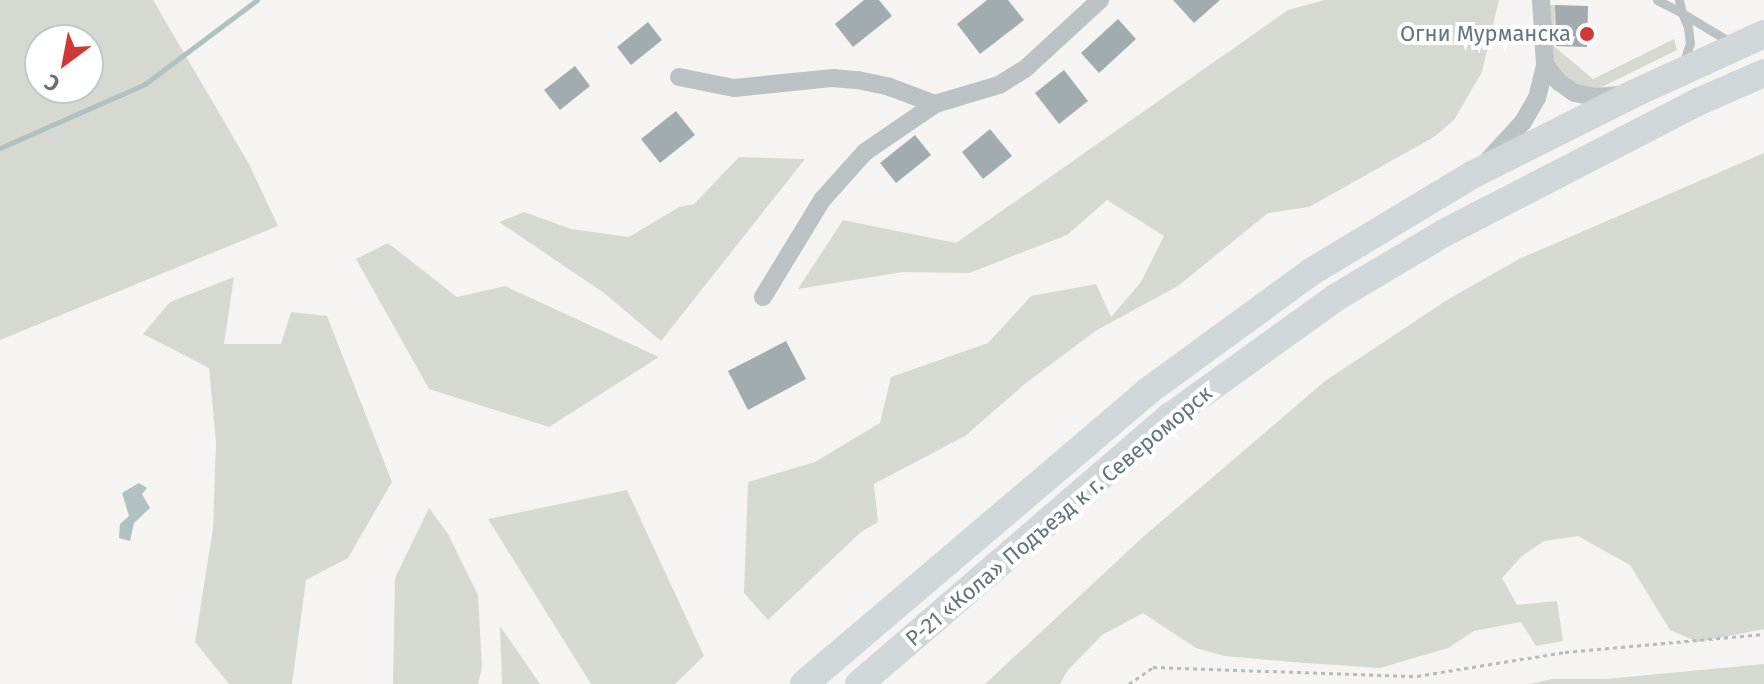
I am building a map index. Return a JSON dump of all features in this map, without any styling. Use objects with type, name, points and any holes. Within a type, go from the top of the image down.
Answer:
[{"type":"main road","points":[[1678,72],[1764,34]]},
{"type":"main road","name":"Р-21 «Кола» Подъезд к г. Североморск","points":[[804,684],[1148,391],[1311,272],[1472,175],[1678,72]]},
{"type":"main road","name":"Р-21 «Кола» Подъезд к г. Североморск","points":[[859,684],[1171,416],[1335,298],[1444,233],[1700,101],[1764,73]]},
{"type":"street","points":[[763,297],[822,200],[865,152],[935,104],[999,85],[1025,69],[1100,0]]},
{"type":"street","points":[[1472,175],[1523,122],[1537,98],[1545,65],[1541,0]]},
{"type":"street","points":[[1545,65],[1559,82],[1575,93],[1595,97],[1633,94]]},
{"type":"street","points":[[679,77],[734,88],[833,78],[858,80],[935,104]]},
{"type":"lane","points":[[1657,0],[1736,46]]},
{"type":"lane","points":[[1678,72],[1690,43],[1679,0]]},
{"type":"path","points":[[1129,684],[1153,667],[1417,676],[1565,652],[1764,634]]},
{"type":"shaded area","points":[[0,0],[153,0],[249,164],[278,226],[0,340]]},
{"type":"shaded area","points":[[1325,0],[1499,0],[1482,72],[1454,120],[1434,137],[1309,207],[1268,213],[1178,286],[1097,330],[1026,383],[965,436],[874,484],[878,522],[861,532],[768,620],[744,593],[748,482],[815,462],[880,423],[891,377],[988,343],[1031,296],[1096,284],[1111,317],[1141,282],[1164,236],[1107,200],[1067,235],[969,273],[903,272],[798,289],[843,220],[956,243],[1288,10]]},
{"type":"shaded area","points":[[1548,5],[1555,5],[1554,46],[1593,79],[1674,39],[1677,50],[1600,88],[1583,88],[1553,67]]},
{"type":"shaded area","points":[[1764,153],[1764,629],[1698,642],[1670,630],[1630,565],[1578,536],[1544,541],[1522,556],[1502,578],[1517,605],[1557,601],[1563,641],[1536,646],[1521,622],[1474,631],[1448,648],[1380,668],[1225,656],[1196,648],[1143,613],[1102,635],[1067,671],[1060,684],[985,684],[1143,537],[1325,381],[1447,300],[1519,259]]},
{"type":"shaded area","points":[[739,157],[805,159],[661,341],[604,293],[499,222],[524,212],[571,229],[629,237],[679,207],[694,204]]},
{"type":"shaded area","points":[[388,243],[457,297],[505,286],[659,357],[549,427],[429,389],[356,259]]},
{"type":"shaded area","points":[[234,277],[224,344],[281,344],[291,312],[327,316],[392,482],[348,558],[306,580],[292,684],[229,684],[195,642],[213,528],[216,442],[209,368],[143,334],[170,302]]},
{"type":"shaded area","points":[[139,483],[147,488],[142,494],[150,508],[134,523],[130,541],[119,538],[120,524],[129,516],[122,493]]},
{"type":"shaded area","points":[[627,490],[704,656],[675,684],[591,684],[488,519]]},
{"type":"shaded area","points":[[429,508],[448,534],[478,595],[482,667],[478,684],[393,684],[395,578]]},
{"type":"shaded area","points":[[500,626],[540,684],[502,684]]},
{"type":"shaded area","points":[[1764,664],[1764,684],[1530,684],[1552,679],[1606,679]]},
{"type":"building","points":[[864,0],[879,0],[892,16],[853,47],[835,24]]},
{"type":"building","points":[[987,0],[1008,0],[1024,20],[980,54],[957,24]]},
{"type":"building","points":[[1173,0],[1220,0],[1194,23]]},
{"type":"building","points":[[1555,5],[1588,6],[1587,47],[1556,46]]},
{"type":"building","points":[[1118,19],[1136,39],[1099,73],[1081,53]]},
{"type":"building","points":[[648,22],[662,40],[631,65],[617,47]]},
{"type":"building","points":[[575,66],[590,86],[560,110],[544,90]]},
{"type":"building","points":[[1064,70],[1088,101],[1059,124],[1035,93]]},
{"type":"building","points":[[676,111],[695,135],[660,163],[641,139]]},
{"type":"building","points":[[990,129],[1012,156],[983,179],[962,152]]},
{"type":"building","points":[[915,135],[931,155],[896,183],[880,163]]},
{"type":"building","points":[[786,341],[806,379],[748,410],[728,371]]},
{"type":"waterway","points":[[0,148],[145,84],[257,0]]},
{"type":"place","name":"Огни Мурманска","points":[[1587,34]]}]
